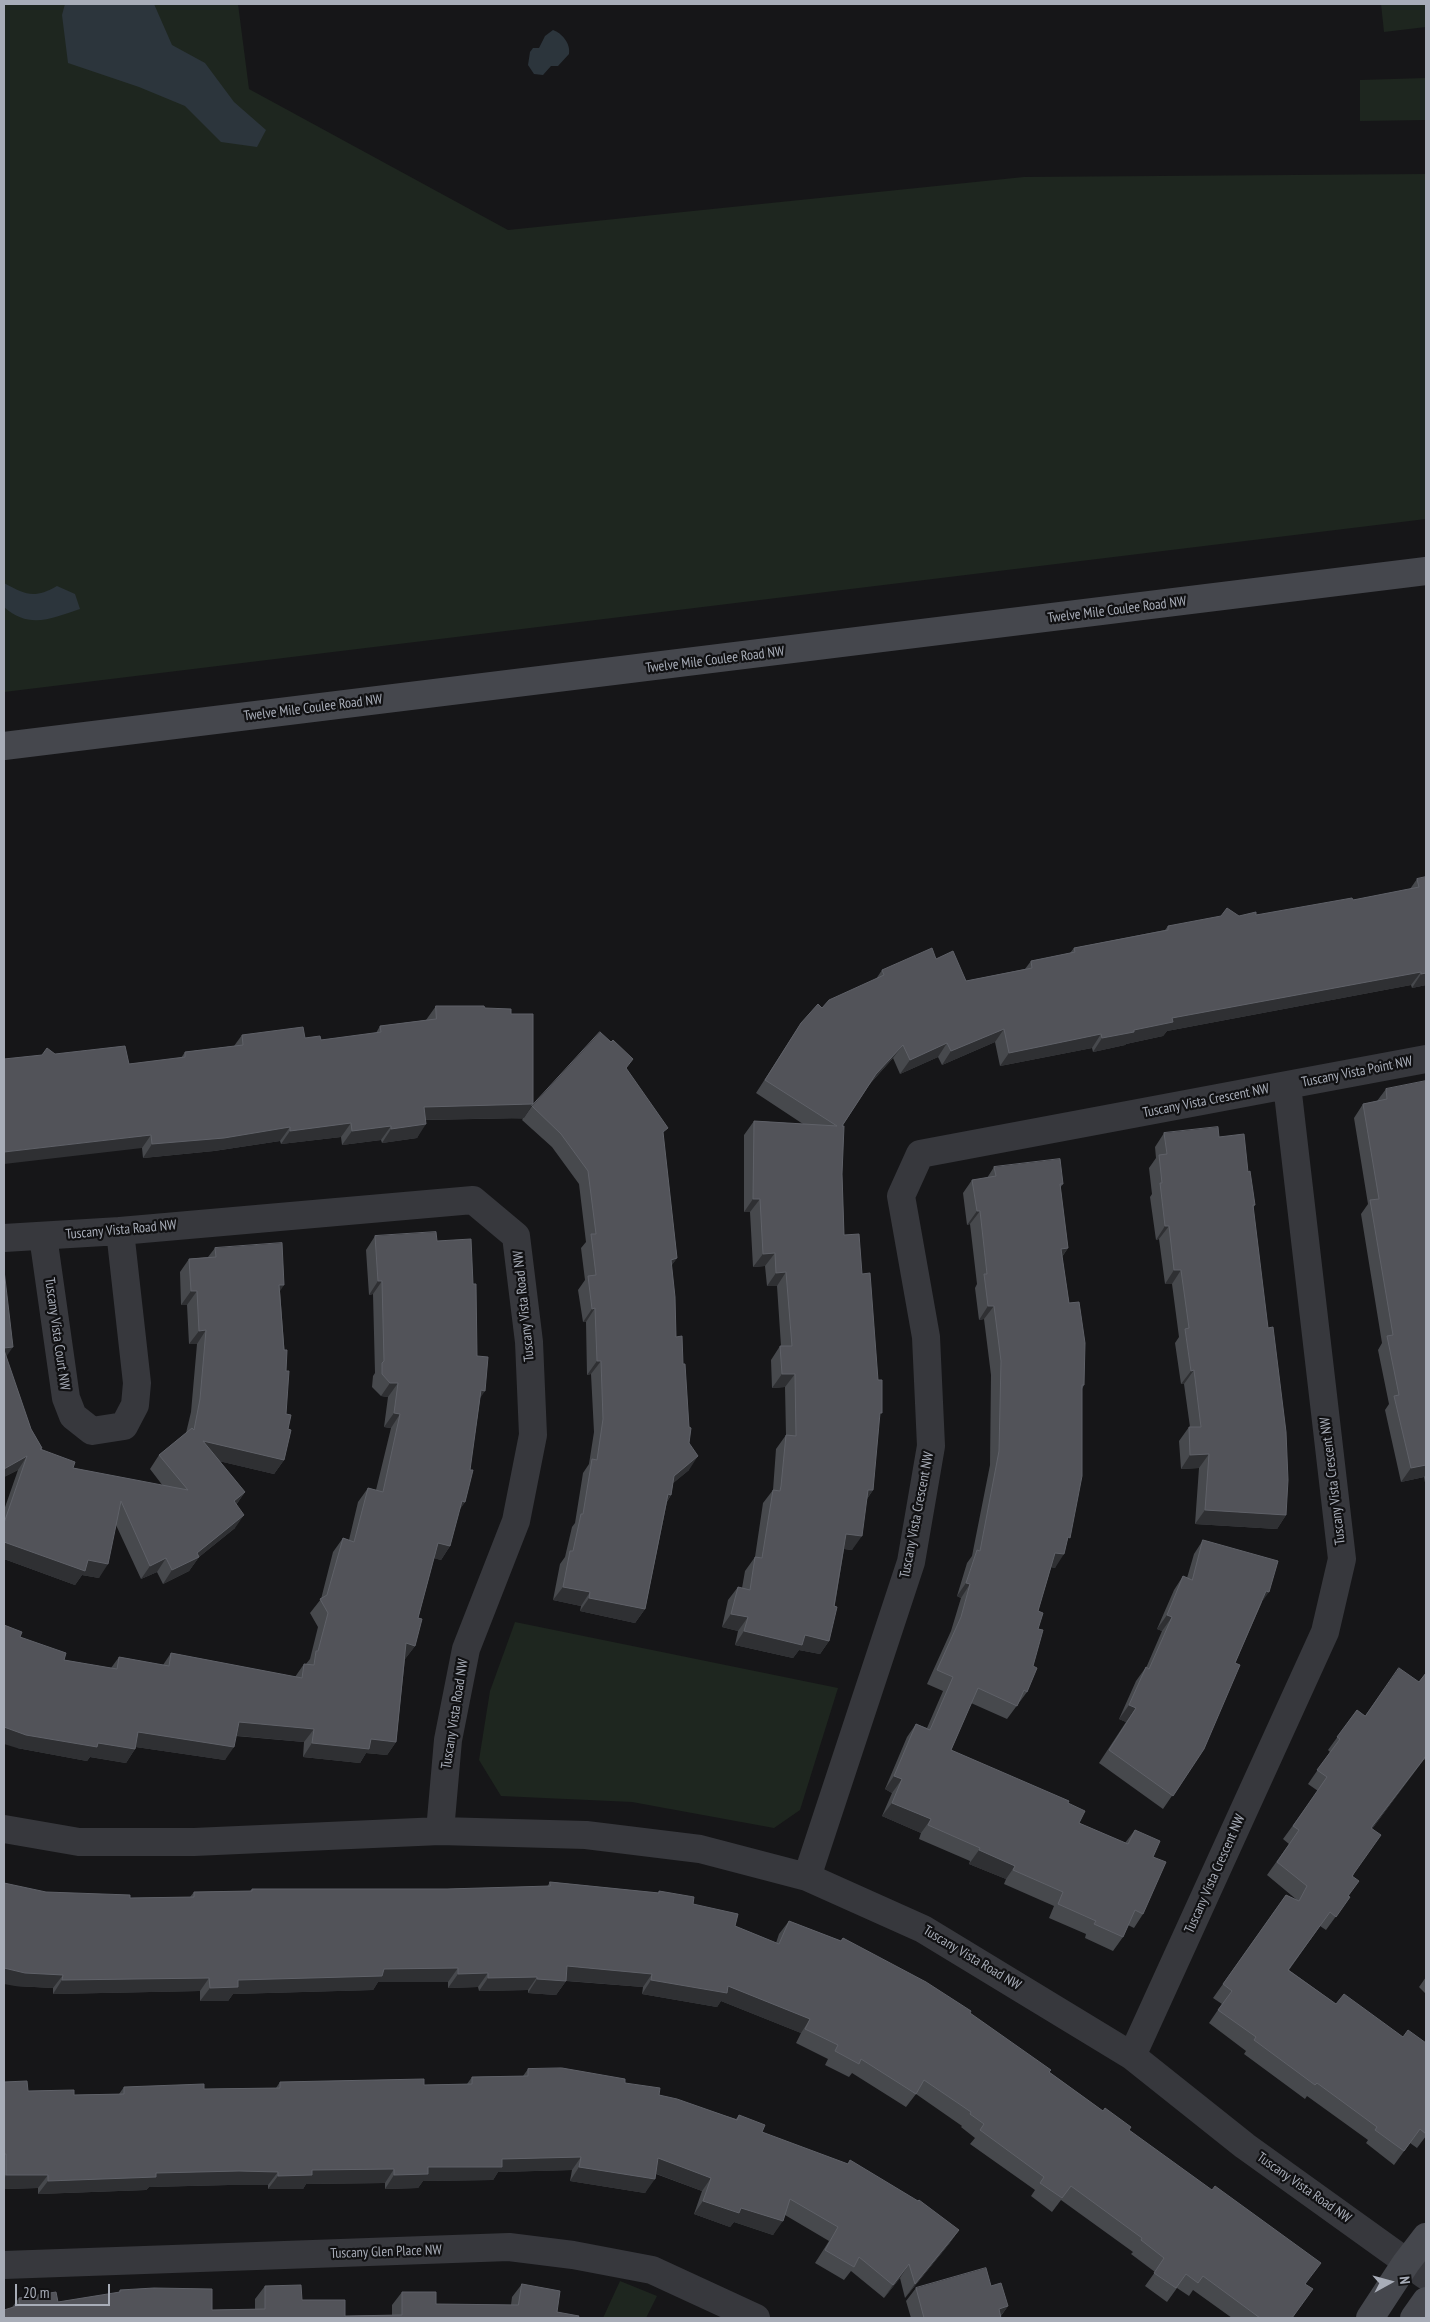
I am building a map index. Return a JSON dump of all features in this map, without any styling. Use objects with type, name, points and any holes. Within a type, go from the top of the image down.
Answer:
[{"type":"street","name":"Twelve Mile Coulee Road NW","points":[[4,746],[1426,571]]},
{"type":"street","name":"Tuscany Vista Point NW","points":[[1287,1085],[1426,1059]]},
{"type":"street","name":"Tuscany Vista Crescent NW","points":[[807,1877],[911,1562],[931,1446],[926,1337],[901,1196],[920,1154],[1287,1085],[1342,1560],[1325,1632],[1132,2056]]},
{"type":"street","name":"Tuscany Vista Road NW","points":[[4,1238],[120,1231],[473,1200],[516,1236],[529,1342],[533,1435],[516,1521],[466,1649],[448,1740],[440,1830]]},
{"type":"street","name":"Tuscany Vista Court NW","points":[[43,1236],[66,1398],[73,1416],[92,1431],[124,1426],[135,1405],[137,1383],[120,1231]]},
{"type":"street","name":"Tuscany Vista Road NW","points":[[4,1829],[79,1842],[194,1842],[440,1830],[586,1835],[700,1849],[807,1877],[924,1929],[1132,2056],[1245,2146],[1416,2269]]},
{"type":"street","points":[[1370,2318],[1416,2269],[1426,2237]]},
{"type":"street","name":"Tuscany Glen Place NW","points":[[4,2265],[509,2248],[574,2255],[652,2270],[756,2318]]},
{"type":"street","points":[[1414,2318],[1426,2302]]},
{"type":"shaded area","points":[[4,4],[238,4],[249,89],[508,230],[1024,177],[1426,174],[1426,519],[4,692]]},
{"type":"shaded area","points":[[65,4],[154,4],[172,45],[205,63],[234,102],[266,130],[257,147],[221,142],[185,106],[139,87],[68,63],[62,15]]},
{"type":"shaded area","points":[[1381,4],[1426,4],[1426,27],[1384,32]]},
{"type":"shaded area","points":[[553,30],[565,39],[569,46],[569,54],[558,66],[551,66],[543,75],[534,74],[528,65],[530,52],[533,48],[539,48],[545,36]]},
{"type":"shaded area","points":[[1426,78],[1426,120],[1360,121],[1360,80]]},
{"type":"shaded area","points":[[4,583],[30,594],[42,593],[57,586],[75,594],[80,609],[41,620],[23,618],[4,607]]},
{"type":"shaded area","points":[[515,1622],[838,1688],[800,1810],[774,1828],[632,1802],[501,1796],[479,1760],[490,1691]]},
{"type":"shaded area","points":[[620,2281],[657,2296],[646,2318],[603,2318]]},
{"type":"building","points":[[1426,877],[1426,973],[1421,974],[1421,972],[1172,1018],[1173,1022],[1134,1030],[1134,1032],[1102,1038],[1101,1034],[1009,1053],[1004,1029],[951,1051],[947,1043],[910,1060],[903,1045],[876,1074],[842,1126],[844,1126],[842,1174],[844,1235],[859,1234],[862,1274],[870,1273],[878,1380],[882,1380],[882,1413],[880,1413],[873,1490],[868,1490],[862,1536],[846,1534],[834,1606],[837,1607],[829,1641],[805,1635],[802,1645],[744,1631],[748,1617],[731,1614],[738,1587],[750,1590],[755,1557],[762,1558],[773,1490],[780,1491],[786,1435],[796,1436],[795,1374],[782,1374],[780,1346],[792,1346],[786,1272],[776,1273],[775,1253],[763,1254],[760,1199],[753,1199],[754,1121],[837,1126],[765,1080],[801,1023],[818,1004],[822,1008],[829,1000],[884,975],[882,970],[932,948],[936,959],[953,951],[966,981],[1032,968],[1031,961],[1075,952],[1074,948],[1168,930],[1168,926],[1221,916],[1227,908],[1239,916],[1256,912],[1256,915],[1352,898],[1353,900],[1419,887],[1417,879]]},
{"type":"building","points":[[436,1006],[484,1006],[485,1008],[511,1009],[511,1014],[533,1014],[533,1104],[424,1107],[426,1124],[391,1129],[391,1126],[352,1131],[351,1123],[290,1131],[290,1127],[224,1138],[152,1144],[151,1135],[4,1152],[4,1059],[42,1055],[47,1048],[55,1054],[125,1046],[129,1064],[185,1057],[185,1052],[243,1045],[242,1035],[303,1027],[305,1038],[320,1036],[321,1040],[381,1032],[380,1026],[436,1019]]},
{"type":"building","points":[[600,1032],[611,1042],[613,1040],[633,1059],[626,1068],[668,1128],[663,1132],[677,1258],[671,1260],[675,1297],[676,1337],[682,1336],[689,1427],[691,1428],[689,1443],[698,1456],[674,1476],[671,1495],[668,1494],[645,1609],[589,1598],[590,1592],[563,1587],[570,1551],[573,1551],[581,1514],[583,1514],[592,1459],[597,1460],[603,1419],[601,1361],[597,1361],[595,1308],[592,1309],[588,1276],[596,1275],[591,1234],[596,1234],[588,1171],[561,1134],[532,1106]]},
{"type":"building","points":[[1426,1081],[1426,1465],[1411,1468],[1394,1396],[1399,1395],[1387,1336],[1393,1335],[1370,1200],[1379,1199],[1363,1104],[1387,1099],[1386,1089]]},
{"type":"building","points":[[1218,1127],[1219,1137],[1244,1134],[1248,1172],[1250,1171],[1255,1205],[1253,1205],[1268,1328],[1273,1327],[1286,1432],[1288,1480],[1286,1515],[1205,1510],[1209,1454],[1190,1455],[1189,1427],[1201,1427],[1194,1370],[1191,1371],[1185,1329],[1189,1328],[1181,1270],[1174,1270],[1169,1226],[1165,1226],[1159,1155],[1167,1154],[1164,1133]]},
{"type":"building","points":[[1060,1159],[1063,1184],[1060,1184],[1068,1248],[1061,1249],[1069,1303],[1079,1302],[1085,1343],[1084,1385],[1082,1385],[1082,1476],[1070,1538],[1068,1537],[1064,1554],[1055,1553],[1038,1611],[1043,1613],[1038,1629],[1043,1630],[1033,1666],[1037,1668],[1027,1692],[1024,1690],[1017,1706],[978,1688],[951,1750],[1069,1801],[1068,1803],[1085,1811],[1079,1823],[1128,1844],[1135,1830],[1160,1841],[1153,1857],[1166,1862],[1143,1914],[1135,1910],[1123,1937],[1094,1924],[1096,1921],[1058,1904],[1063,1892],[1013,1870],[1015,1866],[928,1825],[931,1819],[892,1803],[902,1779],[894,1776],[916,1724],[930,1730],[953,1677],[937,1670],[961,1617],[970,1584],[966,1583],[977,1550],[980,1551],[999,1451],[1001,1361],[994,1306],[988,1306],[984,1274],[987,1274],[980,1211],[977,1211],[972,1180],[996,1176],[994,1167]]},
{"type":"building","points":[[436,1232],[437,1241],[471,1239],[473,1284],[476,1284],[477,1356],[488,1357],[485,1391],[481,1390],[470,1470],[473,1470],[465,1502],[462,1501],[450,1546],[438,1543],[418,1618],[422,1619],[415,1646],[406,1643],[396,1742],[371,1739],[369,1749],[312,1743],[314,1729],[239,1722],[234,1747],[138,1732],[135,1749],[98,1743],[97,1747],[26,1735],[4,1727],[4,1625],[22,1632],[20,1637],[66,1653],[64,1660],[117,1669],[119,1657],[169,1666],[171,1653],[302,1678],[304,1664],[314,1665],[316,1651],[318,1651],[328,1613],[320,1599],[327,1595],[343,1538],[354,1542],[368,1488],[383,1492],[400,1414],[394,1413],[398,1383],[390,1383],[382,1374],[382,1363],[384,1361],[382,1281],[378,1281],[375,1236]]},
{"type":"building","points":[[282,1243],[284,1285],[279,1285],[284,1350],[287,1350],[286,1371],[289,1371],[286,1414],[291,1415],[288,1429],[291,1430],[284,1460],[203,1441],[245,1492],[234,1501],[244,1515],[197,1553],[199,1557],[172,1570],[166,1558],[150,1566],[121,1501],[108,1564],[88,1560],[85,1571],[4,1542],[4,1523],[27,1456],[4,1469],[4,1350],[31,1429],[42,1448],[40,1449],[75,1462],[73,1468],[188,1490],[159,1455],[192,1428],[194,1430],[200,1399],[206,1330],[199,1331],[197,1291],[191,1291],[189,1259],[216,1257],[215,1248]]},
{"type":"building","points":[[4,1270],[13,1347],[4,1348]]},
{"type":"building","points":[[1203,1540],[1278,1561],[1269,1592],[1266,1591],[1235,1663],[1240,1665],[1204,1749],[1173,1796],[1109,1750],[1136,1708],[1129,1705],[1146,1667],[1149,1669],[1172,1617],[1167,1615],[1183,1576],[1192,1580]]},
{"type":"building","points":[[1399,1668],[1419,1682],[1426,1673],[1426,1756],[1371,1828],[1381,1835],[1352,1876],[1359,1881],[1348,1896],[1350,1897],[1336,1917],[1330,1912],[1288,1970],[1336,2004],[1344,1994],[1403,2037],[1408,2030],[1426,2043],[1426,2134],[1420,2129],[1404,2151],[1375,2130],[1377,2127],[1317,2083],[1315,2085],[1254,2040],[1256,2037],[1218,2010],[1232,1991],[1223,1984],[1286,1895],[1299,1901],[1307,1886],[1277,1862],[1299,1830],[1293,1826],[1327,1777],[1317,1770],[1340,1739],[1337,1737],[1357,1710],[1365,1716]]},
{"type":"building","points":[[550,1882],[659,1893],[659,1891],[694,1897],[693,1904],[738,1914],[735,1926],[779,1944],[789,1921],[841,1941],[843,1938],[926,1982],[971,2011],[970,2013],[1051,2070],[1049,2072],[1103,2111],[1105,2108],[1131,2127],[1129,2130],[1212,2190],[1215,2186],[1321,2263],[1305,2284],[1313,2289],[1292,2318],[1260,2318],[1203,2276],[1198,2283],[1186,2274],[1176,2288],[1154,2273],[1164,2258],[1141,2240],[1142,2238],[1071,2186],[1062,2198],[1040,2183],[1044,2177],[980,2130],[984,2124],[970,2114],[971,2112],[924,2080],[916,2094],[861,2059],[859,2064],[835,2051],[838,2045],[805,2029],[810,2019],[728,1986],[727,1993],[651,1980],[652,1974],[567,1966],[566,1981],[537,1979],[537,1977],[488,1978],[488,1973],[458,1974],[458,1968],[384,1969],[382,1976],[238,1980],[238,1987],[210,1988],[209,1978],[62,1980],[63,1975],[25,1973],[4,1968],[4,1883],[46,1892],[130,1895],[130,1898],[194,1897],[194,1892],[252,1891],[252,1889],[447,1889],[550,1886]]},
{"type":"building","points":[[562,2068],[625,2079],[625,2083],[660,2088],[659,2095],[677,2099],[737,2120],[739,2115],[765,2125],[762,2132],[848,2164],[850,2160],[919,2200],[959,2230],[915,2284],[909,2264],[893,2285],[859,2257],[854,2267],[825,2250],[838,2227],[790,2199],[783,2221],[741,2208],[739,2213],[703,2201],[711,2178],[658,2158],[655,2179],[579,2167],[581,2157],[502,2159],[502,2167],[428,2167],[428,2174],[394,2175],[394,2169],[312,2170],[312,2175],[278,2176],[278,2172],[239,2171],[156,2173],[156,2177],[48,2181],[48,2175],[6,2175],[6,2154],[4,2154],[4,2082],[27,2081],[28,2091],[74,2090],[74,2095],[124,2094],[124,2087],[204,2084],[204,2089],[280,2088],[280,2082],[424,2079],[424,2085],[472,2084],[472,2077],[528,2076],[528,2069]]},
{"type":"building","points":[[986,2268],[991,2286],[1001,2283],[1008,2306],[999,2309],[1001,2318],[924,2318],[916,2288]]},
{"type":"building","points":[[522,2284],[560,2291],[557,2312],[579,2316],[578,2318],[4,2318],[4,2310],[20,2305],[19,2298],[56,2292],[58,2302],[120,2292],[120,2290],[154,2288],[212,2289],[212,2310],[265,2309],[265,2286],[301,2285],[302,2300],[345,2300],[345,2316],[402,2315],[402,2292],[436,2292],[436,2304],[518,2305]]}]
